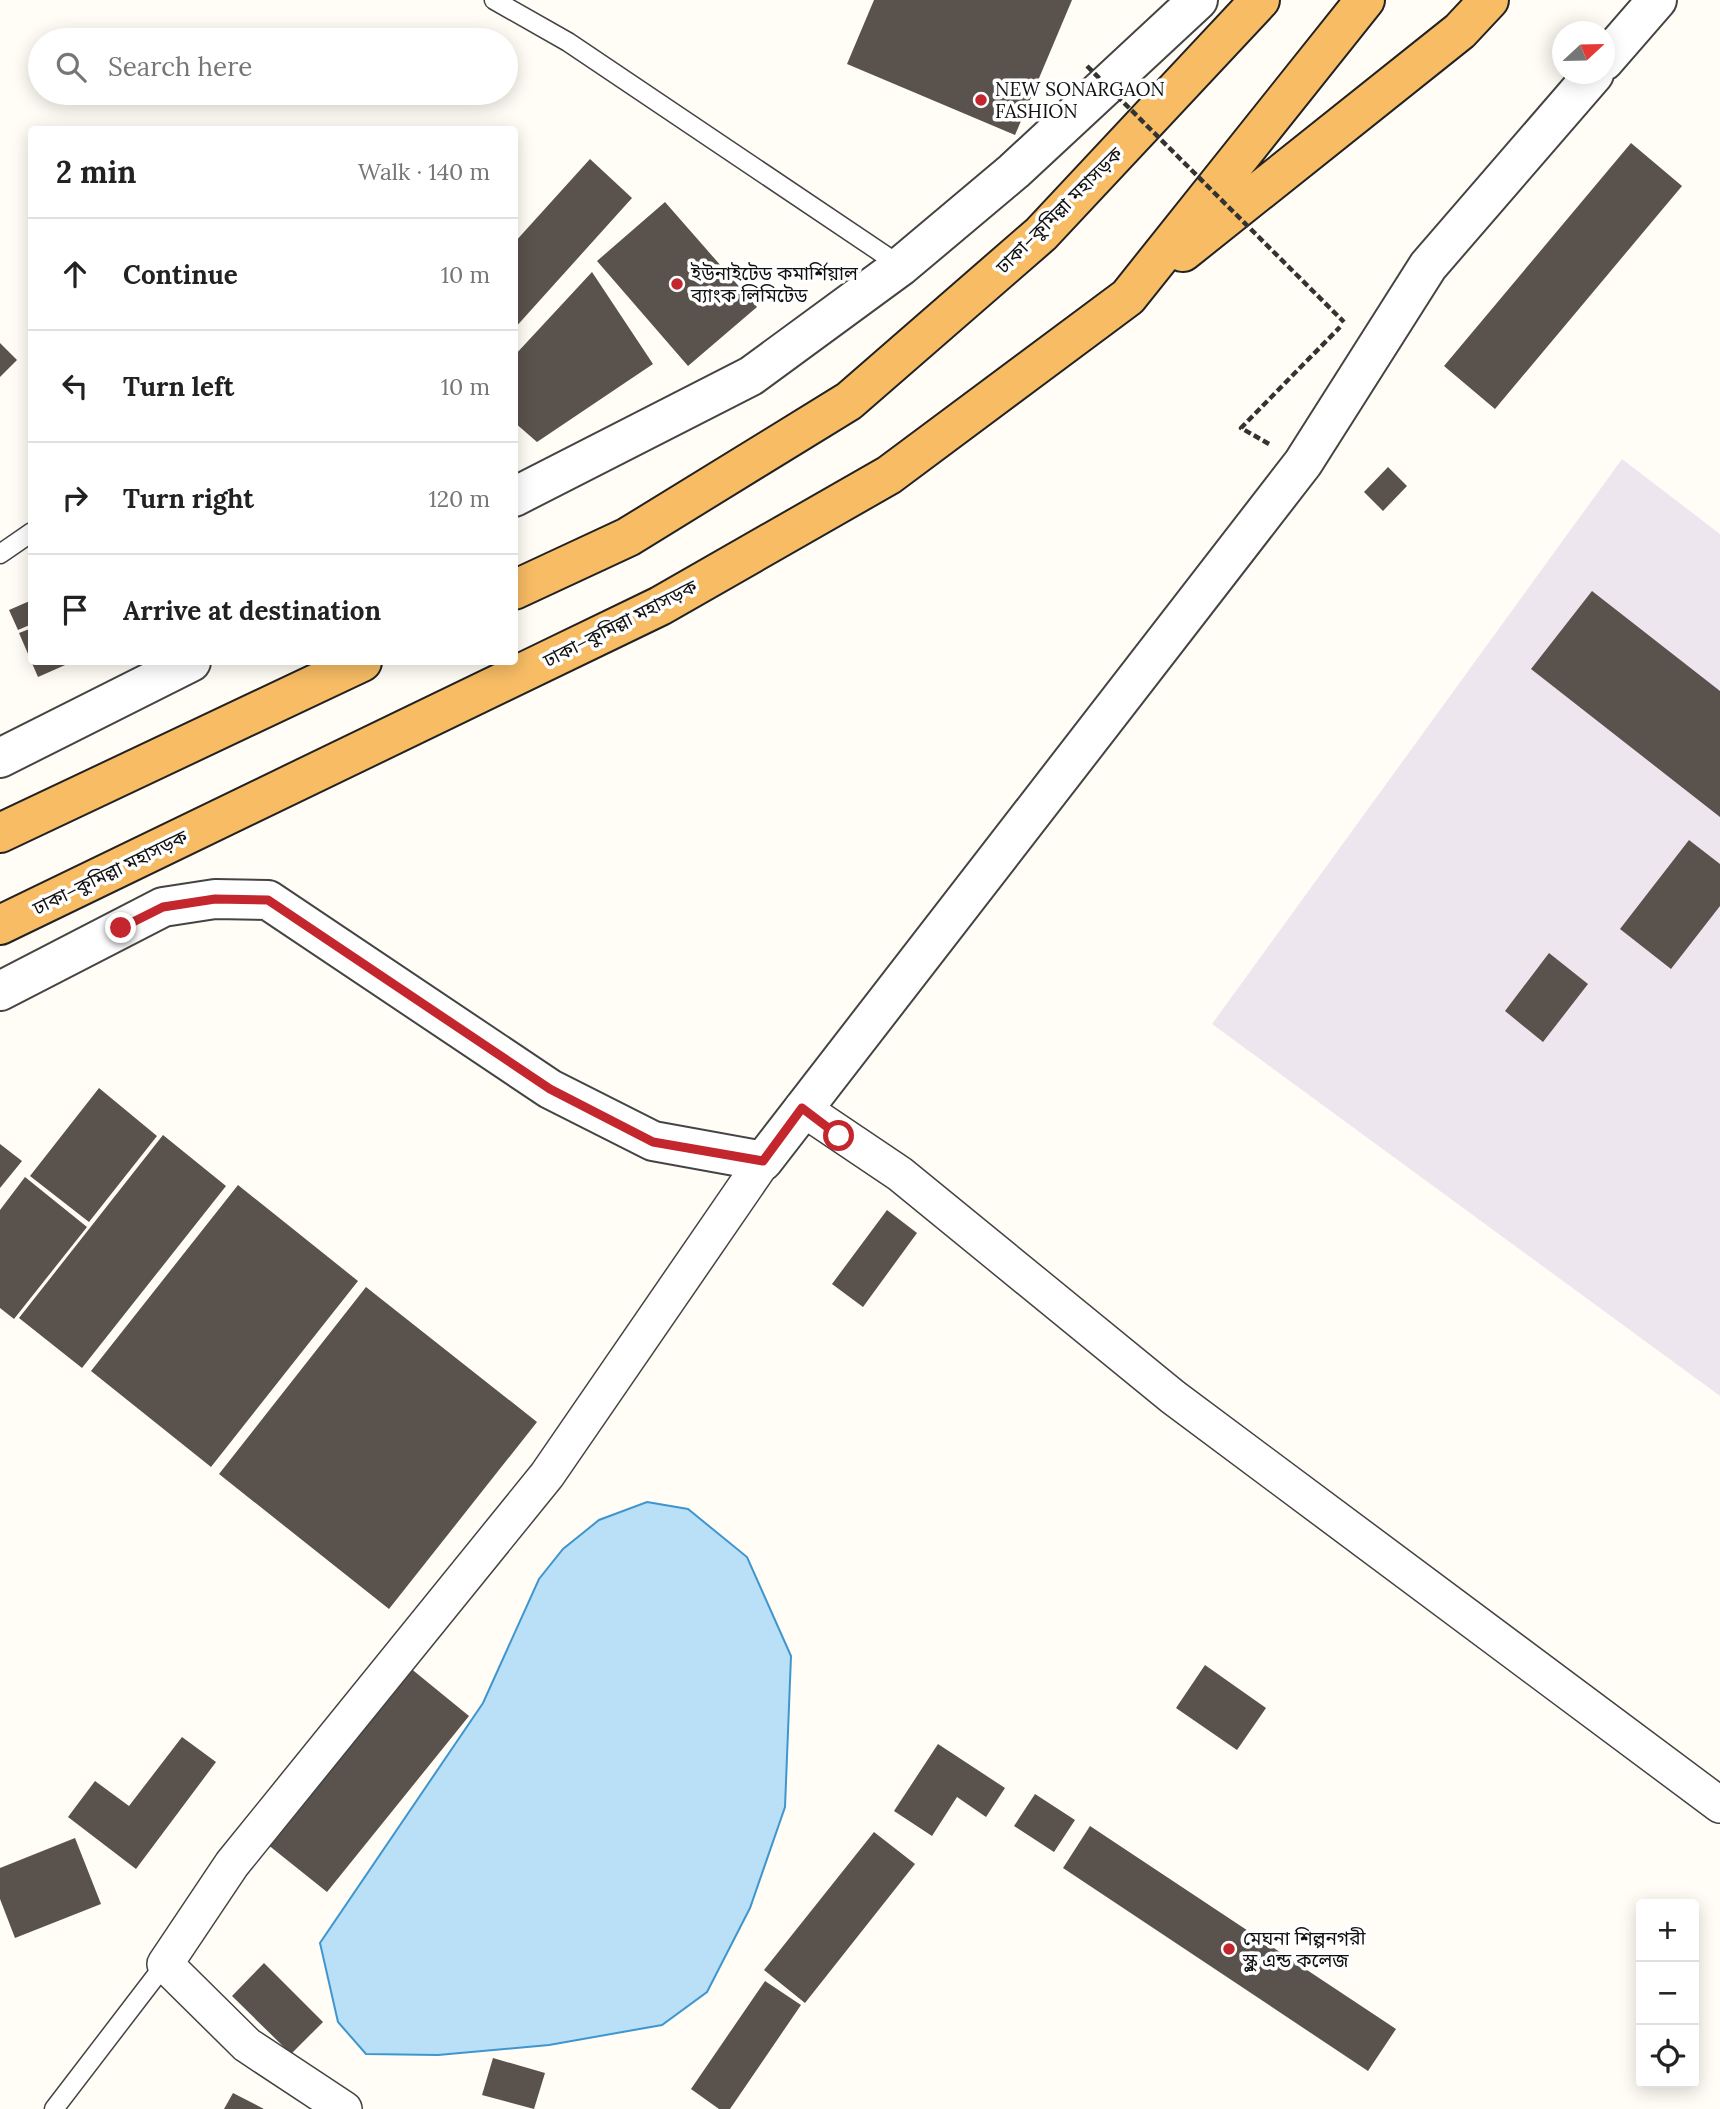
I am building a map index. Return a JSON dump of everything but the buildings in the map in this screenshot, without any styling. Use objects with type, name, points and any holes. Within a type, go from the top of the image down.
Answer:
[{"type":"highway","name":"ঢাকা–কুমিল্লা মহাসড়ক","points":[[518,588],[628,537],[849,401],[1041,234],[1260,0]]},
{"type":"highway","name":"ঢাকা–কুমিল্লা মহাসড়ক","points":[[1128,296],[1365,0]]},
{"type":"highway","name":"ঢাকা–কুমিল্লা মহাসড়ক","points":[[0,925],[660,606],[889,475],[1128,296],[1460,31],[1489,0]]},
{"type":"highway","points":[[0,833],[356,665]]},
{"type":"street","points":[[518,495],[751,376],[901,266],[1014,171],[1198,0]]},
{"type":"street","points":[[1615,49],[1657,0]]},
{"type":"street","points":[[344,2109],[247,2045],[165,1964],[232,1864],[547,1475],[802,1108],[1303,463],[1427,266],[1585,84]]},
{"type":"street","points":[[0,758],[185,665]]},
{"type":"street","points":[[0,991],[163,907],[215,899],[268,900],[550,1089],[653,1142],[763,1161]]},
{"type":"street","points":[[802,1108],[900,1174],[1173,1397],[1720,1805]]},
{"type":"lane","points":[[494,0],[568,43],[901,266]]},
{"type":"lane","points":[[0,554],[28,535]]},
{"type":"lane","points":[[54,2109],[165,1964]]},
{"type":"path","points":[[1087,66],[1345,322],[1241,428]]},
{"type":"shaded area","points":[[1622,459],[1720,534],[1720,1396],[1212,1024]]},
{"type":"water","points":[[647,1502],[688,1509],[747,1557],[791,1656],[785,1807],[750,1908],[707,1992],[662,2025],[549,2045],[438,2055],[366,2054],[338,2022],[320,1943],[483,1703],[539,1579],[563,1549],[599,1520]]},
{"type":"place","name":"NEW SONARGAON FASHION","points":[[981,100]]},
{"type":"place","name":"ইউনাইটেড কমার্শিয়াল ব্যাংক লিমিটেড","points":[[677,284]]},
{"type":"place","name":"মেঘনা শিল্পনগরী স্কুল এন্ড কলেজ","points":[[1229,1949]]},
{"type":"route","points":[[121,928],[163,907],[215,899],[268,900],[550,1089],[653,1142],[763,1161],[802,1108],[839,1136]]}]
